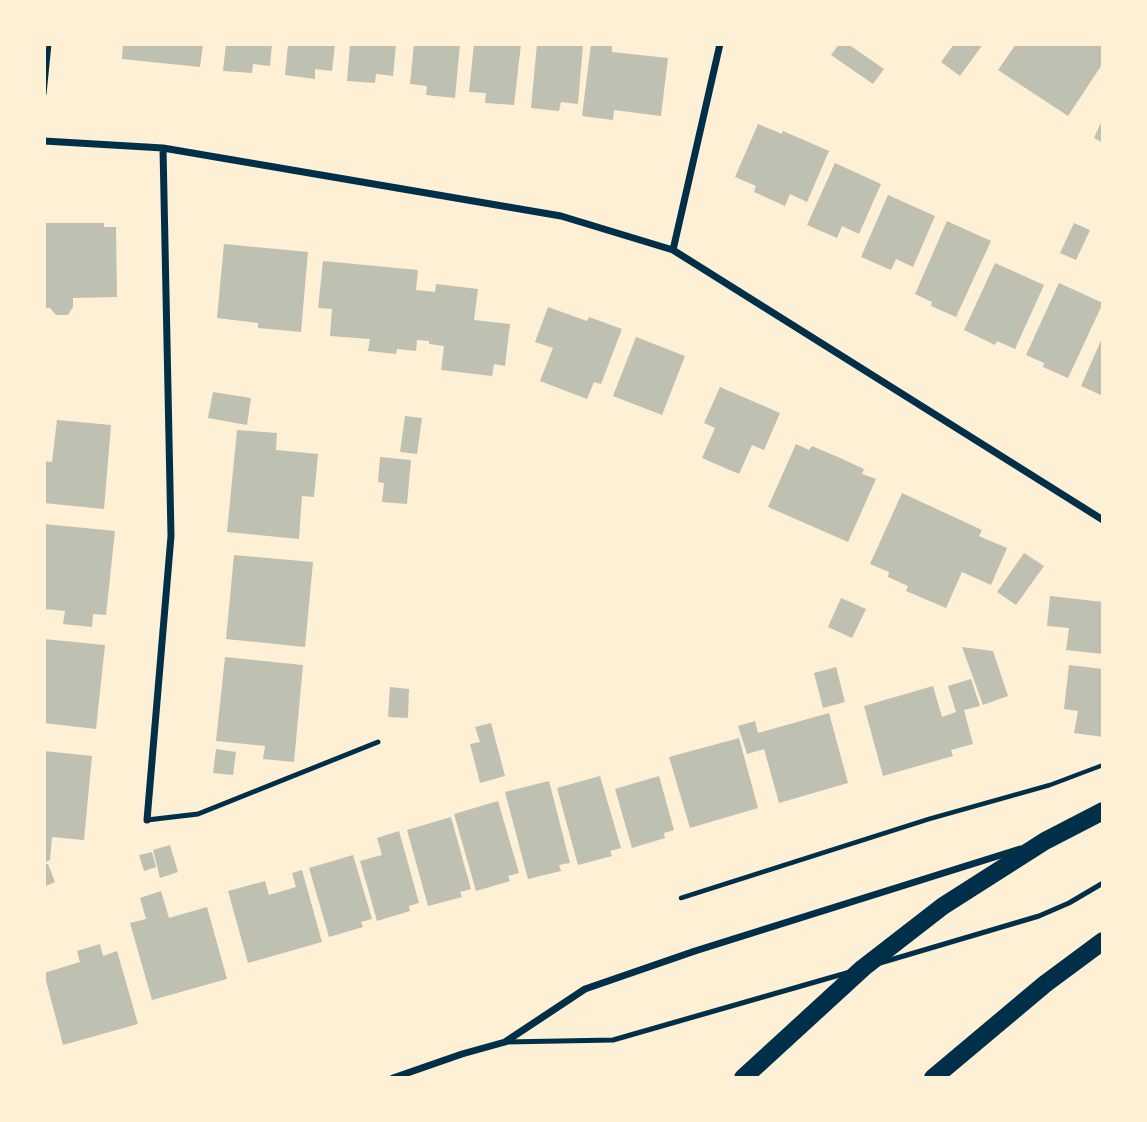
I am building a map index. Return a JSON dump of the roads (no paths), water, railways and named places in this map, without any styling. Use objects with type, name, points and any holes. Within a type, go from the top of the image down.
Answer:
[{"type":"main road","points":[[743,1078],[863,968],[943,906],[1045,841],[1103,811]]},
{"type":"main road","points":[[933,1078],[1045,984],[1103,941]]},
{"type":"street","points":[[673,250],[720,44]]},
{"type":"street","points":[[44,141],[163,148],[561,216],[673,250],[1103,520]]},
{"type":"street","points":[[147,820],[171,536],[163,148]]},
{"type":"street","points":[[393,1078],[505,1042],[585,989],[708,947],[1045,841]]},
{"type":"lane","points":[[44,94],[50,44]]},
{"type":"lane","points":[[147,820],[198,814],[378,742]]},
{"type":"lane","points":[[505,1042],[613,1040],[1039,916],[1069,903],[1103,883]]}]
